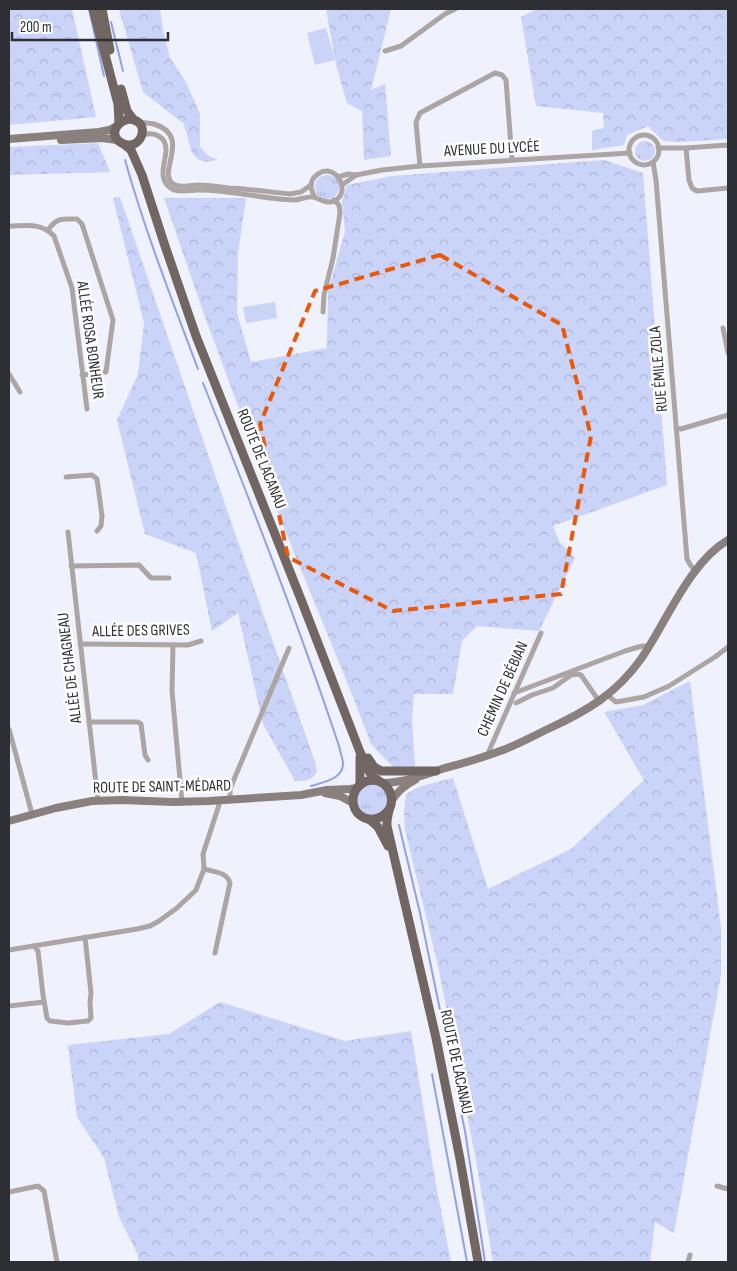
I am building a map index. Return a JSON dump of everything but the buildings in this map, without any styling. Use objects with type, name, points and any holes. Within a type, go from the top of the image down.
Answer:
[{"type":"main road","points":[[93,9],[118,104],[118,124],[115,133],[117,140],[130,145],[140,138],[142,127],[127,111],[113,64],[102,9]]},
{"type":"main road","points":[[118,124],[129,119],[136,121]]},
{"type":"main road","name":"ROUTE DE LACANAU","points":[[140,138],[139,158],[142,175]]},
{"type":"main road","name":"ROUTE DE LACANAU","points":[[126,145],[131,150],[142,175],[196,336],[360,752],[370,772],[389,790],[392,800],[387,826],[436,1038],[478,1262]]},
{"type":"main road","points":[[343,706],[371,763],[377,770],[436,771]]},
{"type":"main road","name":"ROUTE DE LACANAU","points":[[360,752],[359,786],[354,796],[353,804],[357,812],[378,827],[397,869]]},
{"type":"main road","points":[[359,786],[369,781],[381,782]]},
{"type":"main road","points":[[369,819],[381,817],[389,810]]},
{"type":"street","points":[[385,52],[402,46],[444,14],[455,9]]},
{"type":"street","points":[[420,166],[416,122],[420,113],[495,73],[502,75],[506,80],[512,160]]},
{"type":"street","points":[[136,121],[158,126],[170,136],[173,146],[168,176],[170,181],[177,186],[200,185],[290,194],[301,192],[311,185]]},
{"type":"street","points":[[27,139],[99,132],[109,130],[118,124]]},
{"type":"street","points":[[140,138],[146,134],[155,134],[164,141],[166,151],[163,175],[166,183],[173,190],[204,190],[293,200],[312,197],[315,198],[327,202],[334,200],[341,194],[342,185],[338,177],[332,173],[320,172],[314,177],[311,185],[315,198]]},
{"type":"street","points":[[646,135],[654,140],[658,148],[658,156],[653,162],[644,165],[634,161],[629,148],[633,140],[646,135]]},
{"type":"street","points":[[9,139],[61,140],[102,138],[117,140]]},
{"type":"street","points":[[658,148],[728,145]]},
{"type":"street","points":[[686,148],[689,180],[692,188],[698,191],[728,188]]},
{"type":"street","name":"AVENUE DU LYCÉE","points":[[338,177],[348,174],[356,175],[420,166],[630,153]]},
{"type":"street","name":"RUE ÉMILE ZOLA","points":[[653,162],[687,559],[696,571]]},
{"type":"street","name":"AVENUE DU LYCÉE","points":[[342,185],[356,175]]},
{"type":"street","points":[[323,312],[324,295],[334,258],[340,213],[339,205],[334,200]]},
{"type":"street","points":[[9,226],[41,226],[48,230],[54,221],[59,219],[77,219],[82,224],[113,320],[106,372],[82,375]]},
{"type":"street","name":"ALLÉE ROSA BONHEUR","points":[[48,230],[54,236],[72,288],[87,408]]},
{"type":"street","points":[[723,328],[728,353]]},
{"type":"street","points":[[9,374],[20,392]]},
{"type":"street","points":[[676,428],[728,415]]},
{"type":"street","points":[[66,477],[92,475],[96,479],[102,516],[101,526],[97,531]]},
{"type":"street","name":"ALLÉE DE CHAGNEAU","points":[[68,532],[98,801]]},
{"type":"street","points":[[381,782],[394,782],[424,775],[489,755],[522,742],[587,710],[614,689],[640,660],[699,566],[709,554],[728,540]]},
{"type":"street","points":[[71,566],[139,564],[151,578],[169,578]]},
{"type":"street","name":"CHEMIN DE BÉBIAN","points":[[489,755],[489,751],[541,633]]},
{"type":"street","name":"ALLÉE DES GRIVES","points":[[80,644],[188,645],[202,641]]},
{"type":"street","points":[[173,645],[172,691],[182,802]]},
{"type":"street","points":[[514,693],[625,651],[649,646]]},
{"type":"street","points":[[607,695],[616,702],[644,697],[669,686],[728,647]]},
{"type":"street","points":[[230,800],[230,789],[289,648]]},
{"type":"street","points":[[516,703],[553,688],[571,675],[576,674],[581,675],[599,701]]},
{"type":"street","points":[[89,722],[138,722],[141,724],[145,755],[148,760]]},
{"type":"street","points":[[9,729],[32,814]]},
{"type":"street","points":[[392,800],[398,791],[424,775]]},
{"type":"street","name":"ROUTE DE SAINT-MÉDARD","points":[[9,821],[56,808],[98,801],[219,801],[301,795],[328,790],[350,789],[359,786]]},
{"type":"street","name":"ROUTE DE SAINT-MÉDARD","points":[[318,792],[340,796],[353,804]]},
{"type":"street","points":[[9,950],[137,929],[150,926],[159,921],[177,908],[196,890],[204,869],[203,854],[219,801]]},
{"type":"street","points":[[204,869],[223,874],[230,883],[215,953]]},
{"type":"street","points":[[34,946],[38,951],[42,995],[47,1018],[53,1022],[88,1021],[91,1018],[91,993],[86,937]]},
{"type":"street","points":[[9,1006],[44,1002]]},
{"type":"street","points":[[9,1192],[38,1186],[44,1191],[57,1262]]},
{"type":"street","points":[[717,1186],[728,1190]]},
{"type":"street","points":[[688,1262],[690,1255]]},
{"type":"highlighted area","points":[[440,255],[562,325],[591,436],[561,594],[393,611],[288,557],[260,424],[315,291]]},
{"type":"green space","points":[[9,9],[72,9],[96,117],[9,125]]},
{"type":"green space","points":[[119,9],[160,9],[170,58],[186,82],[200,114],[200,147],[209,156],[218,160],[206,162],[199,160],[192,153],[184,124],[143,92]]},
{"type":"green space","points":[[326,9],[391,9],[371,90],[385,84],[391,156],[364,160],[362,111],[347,103],[336,65]]},
{"type":"green space","points":[[537,9],[728,9],[728,139],[663,141],[648,126],[627,135],[624,145],[592,150],[592,131],[604,128],[603,113],[536,106],[521,17]]},
{"type":"green space","points":[[326,28],[335,60],[315,65],[307,33]]},
{"type":"green space","points":[[645,141],[652,144],[655,151],[652,158],[645,161],[638,158],[635,151],[638,144]]},
{"type":"green space","points":[[98,143],[110,172],[9,175],[9,147]]},
{"type":"green space","points":[[604,160],[643,173],[667,485],[553,526],[559,541],[575,558],[539,631],[477,626],[462,641],[453,694],[414,694],[412,719],[415,767],[393,767],[371,744],[274,503],[205,317],[164,198],[246,198],[238,253],[237,313],[251,362],[327,348],[328,291],[345,232],[342,201],[347,185],[392,176]]},
{"type":"green space","points":[[327,175],[332,176],[338,182],[338,192],[332,198],[327,199],[322,198],[316,192],[315,187],[316,182],[322,176]]},
{"type":"green space","points":[[120,197],[315,762],[317,771],[308,780],[295,781],[263,724],[238,613],[212,631],[196,553],[145,534],[117,420],[138,374],[144,323],[113,198]]},
{"type":"green space","points":[[275,302],[277,318],[246,323],[243,307]]},
{"type":"green space","points":[[690,681],[721,928],[721,975],[674,1233],[655,1222],[650,1262],[493,1262],[476,1161],[438,966],[405,830],[406,794],[419,787],[453,778],[488,889],[571,849],[644,780],[604,712],[643,705]]},
{"type":"green space","points":[[372,784],[378,785],[383,789],[387,794],[387,806],[383,811],[378,815],[372,816],[366,815],[361,811],[357,806],[356,800],[357,794],[361,789],[366,785]]},
{"type":"green space","points":[[220,1002],[345,1041],[411,1031],[436,1185],[451,1262],[138,1262],[138,1255],[119,1217],[104,1158],[77,1117],[68,1045],[169,1034]]},
{"type":"waterway","points":[[89,9],[104,76]]},
{"type":"waterway","points":[[111,22],[123,71]]},
{"type":"waterway","points":[[125,160],[150,239],[198,369]]},
{"type":"waterway","points":[[203,383],[274,563],[339,746],[343,762],[340,772],[332,779],[311,786]]},
{"type":"waterway","points":[[399,825],[420,913],[465,1131],[485,1262]]},
{"type":"waterway","points":[[432,1074],[467,1262]]}]
